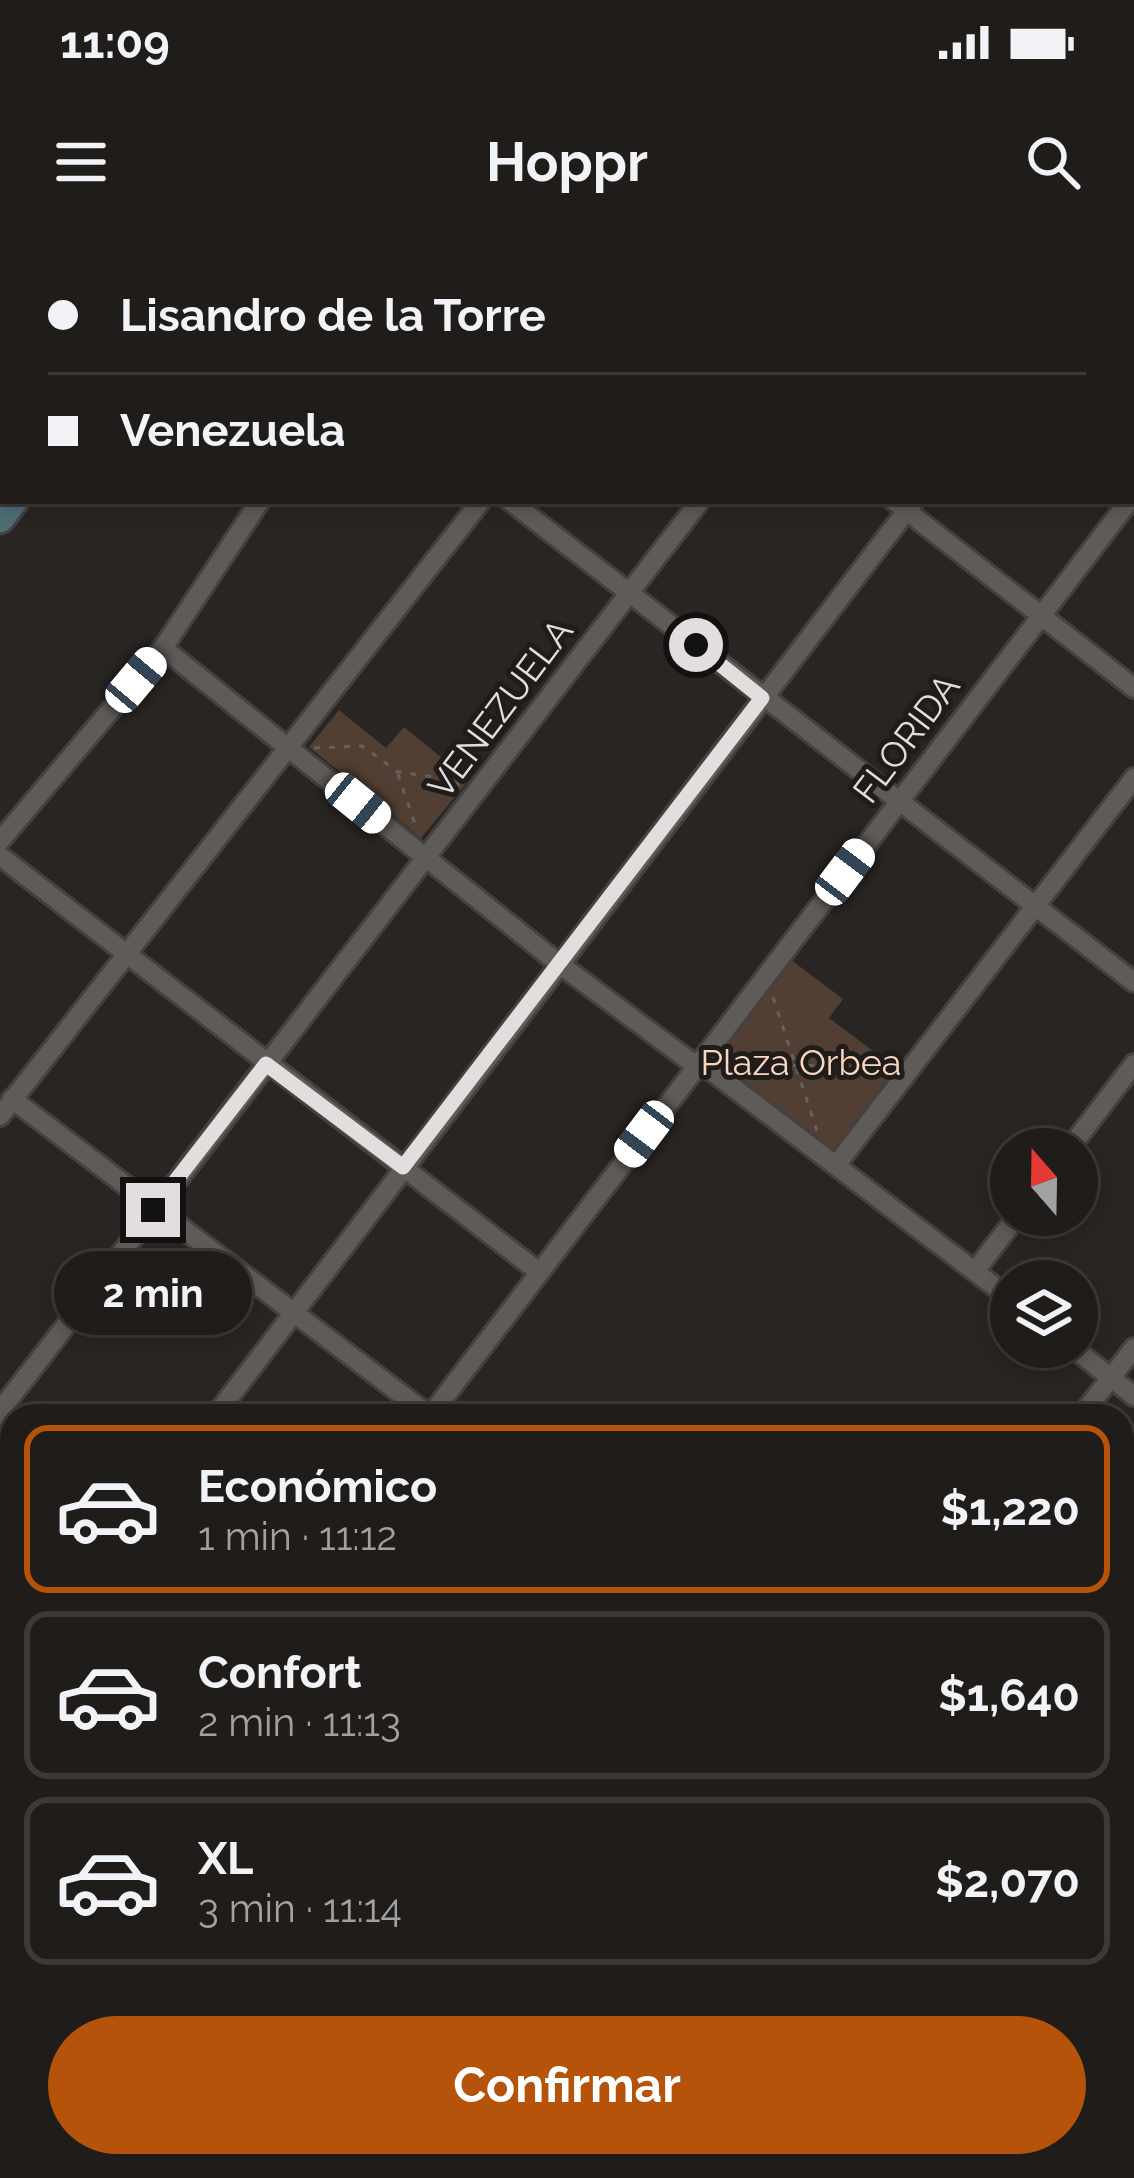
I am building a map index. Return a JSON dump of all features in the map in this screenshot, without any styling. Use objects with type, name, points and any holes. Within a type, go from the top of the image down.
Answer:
[{"type":"street","points":[[0,841],[163,648],[258,504]]},
{"type":"street","points":[[0,1116],[479,504]]},
{"type":"street","points":[[514,504],[1134,982]]},
{"type":"street","name":"VENEZUELA","points":[[5,1404],[698,504]]},
{"type":"street","points":[[223,1404],[905,504],[1134,688]]},
{"type":"street","name":"FLORIDA","points":[[439,1404],[1127,504]]},
{"type":"street","points":[[163,648],[558,963],[831,1160],[990,1283]]},
{"type":"street","points":[[831,1160],[912,1066],[1134,778]]},
{"type":"street","points":[[0,856],[539,1272]]},
{"type":"street","points":[[1085,1128],[1134,1064]]},
{"type":"street","points":[[12,1099],[414,1404]]},
{"type":"street","points":[[975,1271],[1002,1236]]},
{"type":"street","points":[[1090,1404],[1134,1348]]},
{"type":"street","points":[[1098,1368],[1134,1396]]},
{"type":"path","points":[[289,749],[362,746],[398,772],[449,779],[475,797]]},
{"type":"path","points":[[398,772],[426,858]]},
{"type":"path","points":[[766,976],[831,1160]]},
{"type":"path","points":[[697,1065],[912,1066]]},
{"type":"green space","points":[[339,710],[386,748],[404,727],[469,780],[421,838],[309,747]]},
{"type":"green space","name":"Plaza Orbea","points":[[791,960],[843,999],[829,1018],[904,1074],[837,1155],[713,1062]]},
{"type":"route","points":[[153,1210],[266,1064],[403,1167],[762,698],[696,645]]}]
